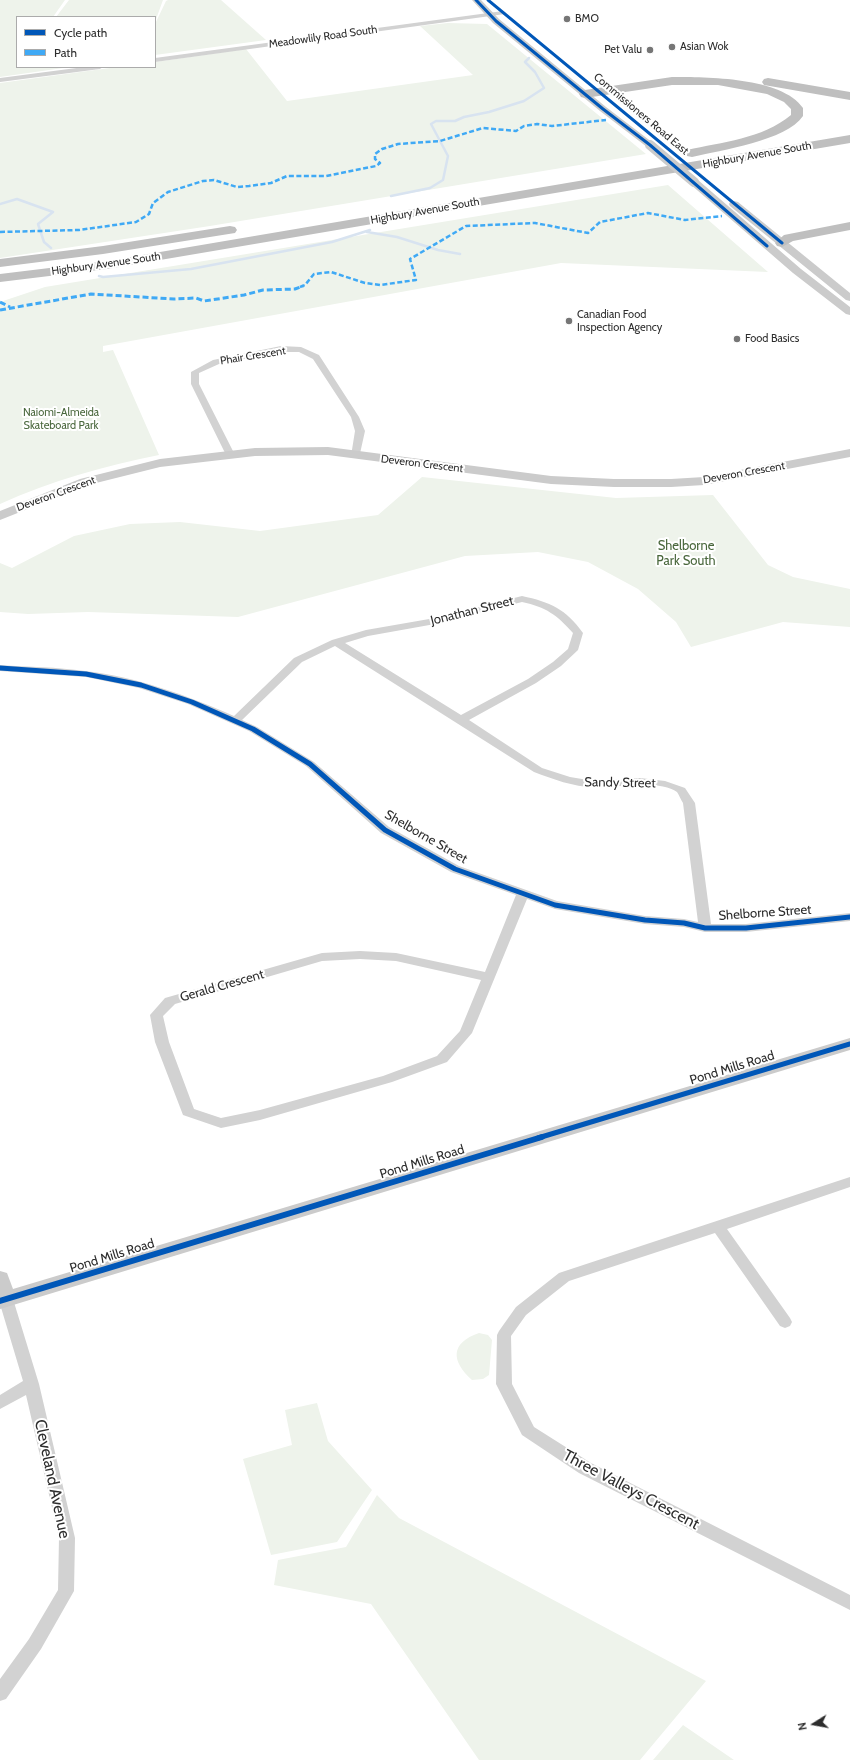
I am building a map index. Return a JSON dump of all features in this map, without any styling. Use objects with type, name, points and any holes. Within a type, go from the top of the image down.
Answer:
[{"type":"highway","points":[[589,90],[674,76],[710,74],[751,78],[850,96]]},
{"type":"highway","points":[[589,90],[672,81],[718,81],[770,91],[788,99],[797,108],[797,116],[790,124],[782,128],[751,138],[689,154]]},
{"type":"highway","name":"Highbury Avenue South","points":[[571,174],[789,136]]},
{"type":"highway","name":"Highbury Avenue South","points":[[0,278],[107,265],[850,139]]},
{"type":"highway","points":[[704,164],[850,151]]},
{"type":"highway","name":"Highbury Avenue South","points":[[406,201],[429,197]]},
{"type":"highway","points":[[782,243],[789,238],[850,226]]},
{"type":"highway","name":"Highbury Avenue South","points":[[0,263],[103,250],[243,228]]},
{"type":"highway","points":[[782,243],[799,246],[850,237]]},
{"type":"main road","name":"Commissioners Road East","points":[[476,0],[496,21],[660,144],[767,246],[850,312]]},
{"type":"main road","name":"Commissioners Road East","points":[[488,0],[650,145],[782,243],[850,298]]},
{"type":"main road","points":[[767,246],[782,243]]},
{"type":"main road","name":"Deveron Crescent","points":[[0,516],[84,482],[160,463],[255,452],[328,452],[551,480],[614,483],[671,483],[704,481],[850,453]]},
{"type":"main road","name":"Pond Mills Road","points":[[3,1300],[850,1044]]},
{"type":"main road","points":[[0,1278],[3,1300]]},
{"type":"street","name":"Meadowlily Road South","points":[[156,60],[502,13]]},
{"type":"street","points":[[0,80],[92,68]]},
{"type":"street","name":"Phair Crescent","points":[[230,455],[195,384],[195,372],[216,362],[281,349],[301,350],[316,357],[355,417],[360,431],[356,456]]},
{"type":"street","name":"Jonathan Street","points":[[236,721],[298,660],[336,642],[366,633],[435,620],[522,599],[542,603],[564,617],[578,633],[573,650],[557,664],[532,681],[461,720]]},
{"type":"street","name":"Sandy Street","points":[[336,642],[538,770],[561,778],[594,784],[640,781],[665,784],[681,790],[689,803],[705,928]]},
{"type":"street","name":"Shelborne Street","points":[[0,668],[86,674],[141,685],[192,702],[253,729],[310,764],[385,830],[455,869],[555,905],[645,920],[684,923],[705,928],[746,928],[850,917]]},
{"type":"street","name":"Gerald Crescent","points":[[489,977],[396,957],[360,955],[322,957],[170,1001],[156,1015],[162,1042],[188,1112],[221,1123],[260,1114],[386,1079],[442,1059],[466,1034],[523,894]]},
{"type":"street","name":"Three Valleys Crescent","points":[[850,1182],[718,1228],[564,1277],[521,1310],[504,1335],[504,1384],[528,1431],[585,1468],[850,1603]]},
{"type":"street","points":[[718,1228],[784,1322]]},
{"type":"street","name":"Cleveland Avenue","points":[[0,1693],[35,1644],[66,1591],[67,1538],[30,1384],[3,1300]]},
{"type":"street","points":[[0,1403],[30,1384]]},
{"type":"green space","points":[[0,0],[65,0],[54,16],[16,16],[16,68],[63,68],[0,77]]},
{"type":"green space","points":[[69,0],[163,0],[156,19],[156,16],[57,16]]},
{"type":"green space","points":[[221,0],[266,40],[156,55],[156,22],[166,1]]},
{"type":"green space","points":[[448,23],[487,24],[646,154],[210,226],[0,258],[0,83],[110,68],[156,68],[156,62],[246,49],[287,101],[473,75],[420,26]]},
{"type":"green space","name":"Naiomi-Almeida Skateboard Park","points":[[668,185],[768,272],[561,263],[103,346],[103,352],[113,350],[159,455],[118,464],[58,481],[0,504],[0,302],[45,287]]},
{"type":"green space","name":"Shelborne Park South","points":[[422,477],[616,498],[713,495],[768,565],[793,577],[850,589],[850,627],[783,622],[691,647],[676,622],[638,589],[588,562],[538,552],[465,556],[238,617],[88,612],[28,614],[0,612],[0,563],[12,568],[74,536],[130,524],[180,522],[260,531],[378,515]]},
{"type":"green space","points":[[479,1333],[488,1335],[492,1340],[489,1375],[483,1379],[472,1380],[460,1366],[457,1359],[457,1353],[463,1342]]},
{"type":"green space","points":[[317,1403],[328,1441],[372,1490],[337,1542],[271,1555],[243,1459],[292,1445],[285,1410]]},
{"type":"green space","points":[[377,1495],[399,1518],[706,1681],[640,1760],[479,1760],[371,1604],[274,1585],[278,1560],[346,1547]]},
{"type":"green space","points":[[683,1725],[734,1760],[653,1760]]},
{"type":"waterway","points":[[391,196],[430,188],[443,180],[448,156],[431,124],[436,121],[455,121],[464,117],[489,112],[524,101],[544,88],[535,72],[525,62],[529,58]]},
{"type":"waterway","points":[[0,204],[17,199],[53,212],[38,224],[44,242],[51,248]]},
{"type":"waterway","points":[[99,276],[103,277],[191,269],[332,242],[370,230]]},
{"type":"waterway","points":[[367,232],[397,237],[438,250],[460,254]]},
{"type":"marked path","points":[[0,232],[79,230],[136,222],[149,214],[153,203],[168,192],[203,181],[214,180],[237,187],[271,183],[287,176],[326,176],[376,166],[380,163],[375,159],[375,154],[382,149],[398,144],[440,141],[483,128],[516,131],[524,126],[537,124],[552,126],[606,120]]},
{"type":"marked path","points":[[0,310],[91,294],[174,299],[196,298],[204,301],[244,295],[263,290],[295,289],[305,285],[314,274],[331,272],[365,283],[380,285],[416,280],[410,259],[466,226],[535,223],[588,233],[600,222],[648,213],[685,220],[722,216]]},
{"type":"marked path","points":[[0,302],[10,307]]},
{"type":"cycle path","points":[[476,0],[496,21],[603,109],[650,145],[767,246]]},
{"type":"cycle path","points":[[488,0],[782,243]]},
{"type":"cycle path","points":[[0,668],[86,674],[141,685],[192,702],[253,729],[310,764],[385,830],[455,869],[555,905],[645,920],[684,923],[705,928],[746,928],[850,917]]},
{"type":"cycle path","points":[[0,1301],[850,1044]]},
{"type":"place","name":"BMO","points":[[567,19]]},
{"type":"place","name":"Asian Wok","points":[[672,47]]},
{"type":"place","name":"Pet Valu","points":[[650,50]]},
{"type":"place","name":"Canadian Food Inspection Agency","points":[[569,321]]},
{"type":"place","name":"Food Basics","points":[[737,339]]}]
